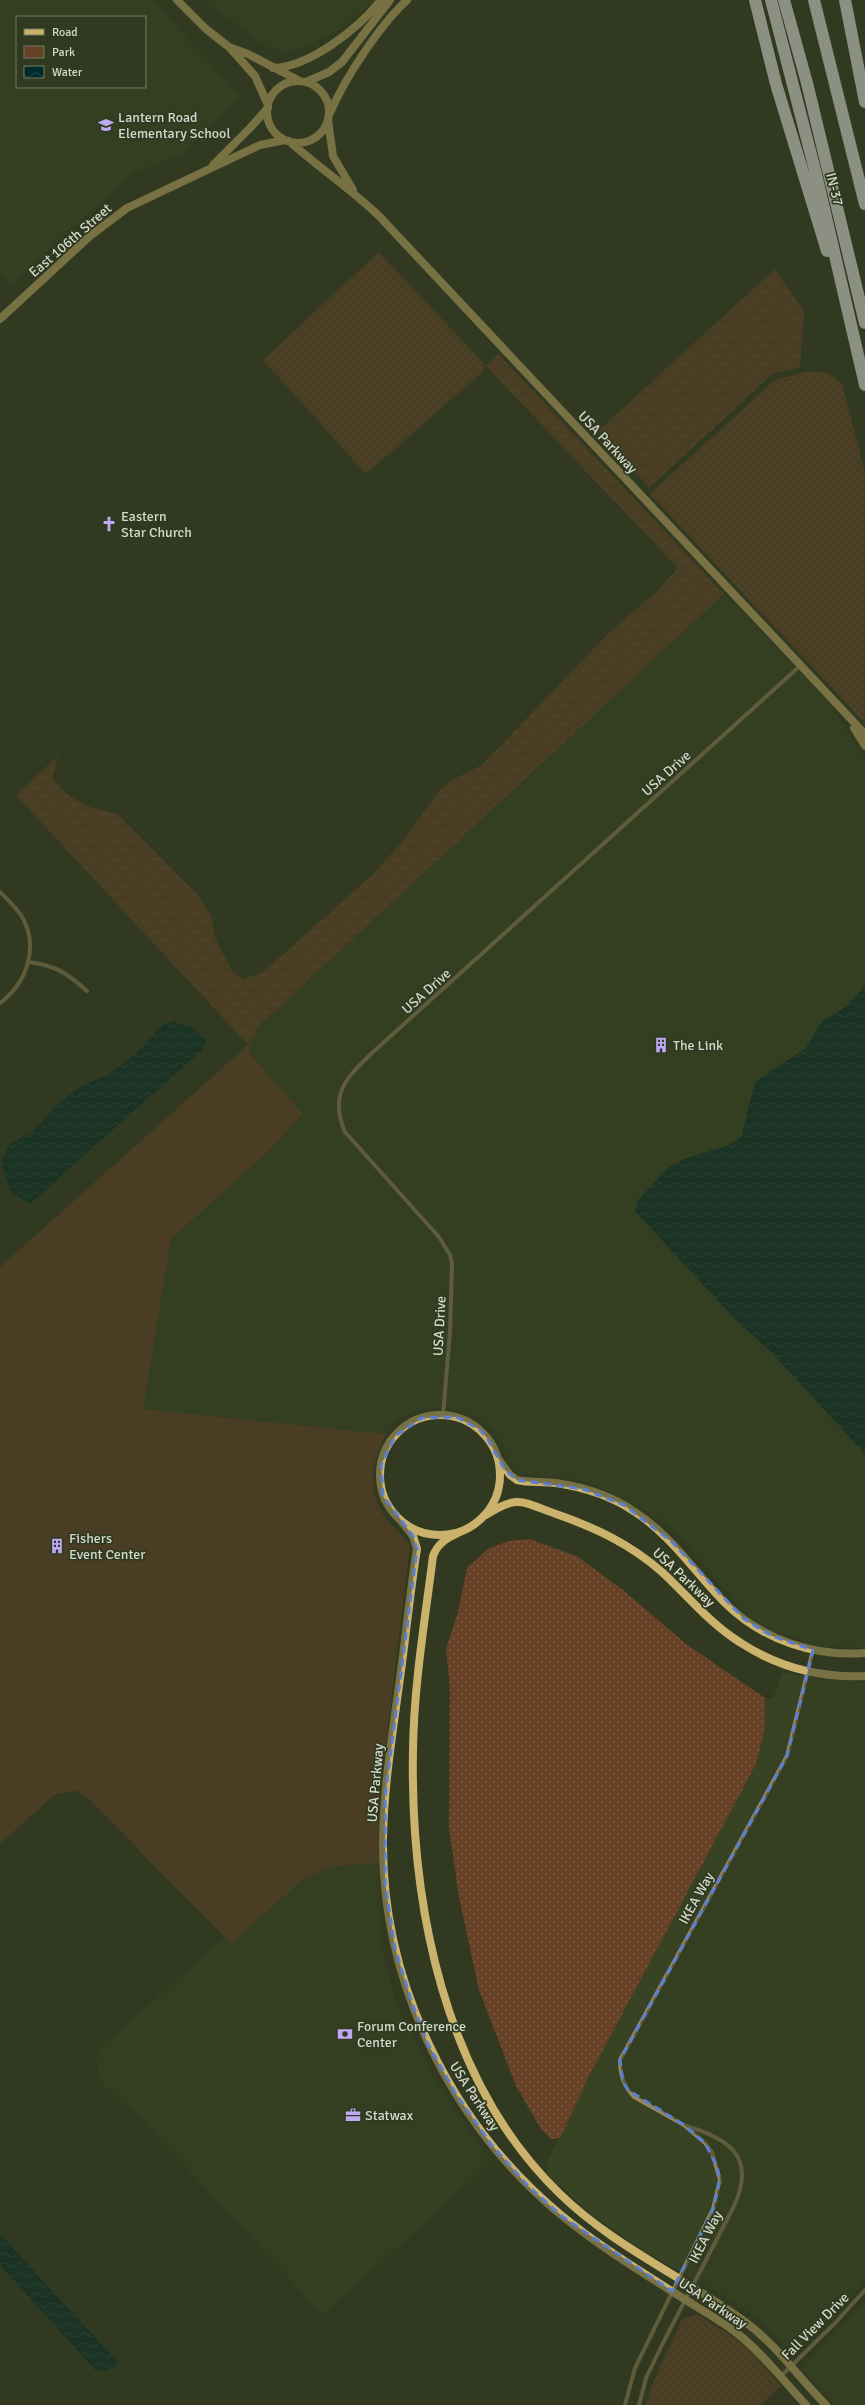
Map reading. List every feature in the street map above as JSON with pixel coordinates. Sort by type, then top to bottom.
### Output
[{"type":"highway","points":[[755,0],[776,84],[842,292]]},
{"type":"highway","name":"IN-37","points":[[771,0],[827,219],[842,292],[865,385]]},
{"type":"highway","points":[[784,0],[807,83],[865,323]]},
{"type":"highway","points":[[814,0],[865,204]]},
{"type":"highway","points":[[845,0],[865,102]]},
{"type":"street","points":[[178,0],[206,29],[229,47],[255,76],[268,106],[270,124],[276,133],[287,140],[304,142],[314,138],[322,131],[341,86],[394,13],[407,0]]},
{"type":"street","points":[[272,68],[289,66],[344,37],[365,20],[382,0]]},
{"type":"street","points":[[268,106],[272,95],[279,87],[289,82],[302,81],[329,72],[345,59],[390,0]]},
{"type":"street","points":[[229,47],[248,54],[272,68],[316,86],[323,94],[328,104],[329,116]]},
{"type":"street","name":"East 106th Street","points":[[207,171],[250,128],[268,106]]},
{"type":"street","name":"USA Parkway","points":[[329,116],[333,156],[354,193]]},
{"type":"street","name":"USA Parkway","points":[[287,140],[336,181],[354,193],[379,216],[865,734]]},
{"type":"street","name":"East 106th Street","points":[[0,319],[114,216],[138,202],[260,145],[287,140]]},
{"type":"street","name":"USA Drive","points":[[443,1415],[452,1284],[450,1255],[439,1237],[345,1132],[340,1120],[338,1107],[345,1081],[372,1053],[801,666]]},
{"type":"street","name":"USA Parkway","points":[[842,710],[865,746]]},
{"type":"street","points":[[0,892],[21,915],[26,926],[29,941],[29,962],[22,981],[0,1003]]},
{"type":"street","points":[[29,962],[57,968],[69,974],[87,991]]},
{"type":"street","name":"USA Parkway","points":[[806,2405],[736,2333],[598,2243],[547,2203],[508,2165],[484,2135],[456,2094],[428,2044],[400,1969],[391,1925],[383,1839],[388,1771],[417,1549],[413,1536],[394,1514],[383,1496],[380,1475],[384,1454],[388,1444],[403,1428],[422,1418],[443,1415],[462,1419],[478,1429],[494,1448],[505,1470],[517,1480],[583,1488],[630,1508],[672,1542],[727,1604],[744,1619],[772,1636],[814,1650],[865,1653]]},
{"type":"street","name":"USA Parkway","points":[[486,1515],[499,1489],[499,1460]]},
{"type":"street","name":"USA Parkway","points":[[826,2405],[753,2327],[595,2224],[559,2193],[532,2164],[497,2117],[468,2062],[445,1995],[434,1953],[421,1880],[413,1802],[412,1746],[416,1686],[433,1556],[438,1546],[445,1540],[475,1524],[507,1502],[525,1503],[606,1533],[628,1546],[653,1565],[717,1626],[732,1638],[767,1658],[808,1671],[851,1676],[865,1676]]},
{"type":"street","name":"USA Parkway","points":[[402,1522],[426,1534],[444,1536],[462,1531]]},
{"type":"street","name":"IKEA Way","points":[[639,2405],[646,2378],[740,2192],[743,2171],[739,2160],[723,2142],[701,2131],[684,2125],[634,2097],[623,2082],[620,2060],[787,1756],[791,1747],[814,1650]]},
{"type":"street","name":"IKEA Way","points":[[625,2405],[635,2368],[713,2209],[720,2180],[712,2152],[684,2125]]},
{"type":"street","name":"Fall View Drive","points":[[780,2377],[865,2290]]},
{"type":"highlighted area","points":[[456,1417],[479,1429],[487,1438],[505,1470],[517,1480],[583,1489],[624,1505],[672,1542],[744,1619],[772,1636],[813,1650],[787,1756],[620,2060],[623,2082],[628,2090],[684,2125],[705,2143],[717,2166],[720,2180],[713,2209],[672,2291],[563,2217],[528,2186],[491,2144],[456,2094],[428,2044],[412,2003],[395,1948],[385,1883],[385,1797],[417,1549],[413,1536],[383,1496],[381,1465],[395,1436],[422,1418]]},
{"type":"shaded area","name":"Lantern Road Elementary School","points":[[0,0],[152,0],[240,95],[183,154],[134,172],[11,285],[0,274]]},
{"type":"shaded area","points":[[203,0],[376,0],[344,26],[312,45],[287,52],[265,46]]},
{"type":"shaded area","points":[[724,594],[736,604],[828,702],[865,758],[865,1648],[822,1646],[779,1633],[760,1623],[739,1607],[677,1533],[658,1518],[595,1485],[578,1480],[519,1474],[509,1464],[502,1444],[492,1430],[477,1417],[466,1413],[442,1407],[413,1411],[397,1421],[386,1434],[143,1409],[171,1239],[269,1151],[303,1115],[253,1057],[248,1045],[256,1034],[254,1030]]},
{"type":"shaded area","points":[[782,1673],[865,1683],[865,2282],[809,2340],[788,2350],[764,2323],[724,2296],[647,2253],[593,2216],[546,2173],[549,2158],[589,2076],[756,1764],[765,1728],[765,1698],[773,1699]]},
{"type":"shaded area","points":[[379,1863],[379,1932],[396,2003],[436,2080],[491,2162],[401,2245],[325,2312],[321,2313],[135,2112],[102,2084],[96,2061],[100,2048],[224,1938],[231,1943],[302,1880],[326,1869],[348,1865]]},
{"type":"shaded area","points":[[865,2301],[865,2405],[835,2405],[801,2369]]},
{"type":"green space","points":[[379,252],[486,366],[479,375],[366,474],[263,360]]},
{"type":"green space","points":[[775,269],[804,311],[800,368],[773,373],[649,488],[598,431]]},
{"type":"green space","points":[[498,354],[724,594],[255,1030],[256,1034],[248,1045],[16,795],[58,756],[52,778],[68,795],[90,807],[117,814],[196,893],[212,917],[214,936],[233,972],[244,979],[263,972],[374,873],[402,842],[438,792],[452,780],[482,765],[607,635],[657,591],[678,568],[486,366]]},
{"type":"green space","points":[[806,371],[832,376],[836,378],[843,387],[865,473],[865,723],[650,494],[774,381]]},
{"type":"green space","points":[[248,1045],[253,1057],[303,1114],[269,1151],[171,1239],[143,1409],[386,1434],[377,1455],[373,1476],[375,1496],[385,1517],[410,1545],[378,1809],[379,1863],[348,1865],[326,1869],[302,1880],[231,1944],[89,1799],[76,1790],[54,1795],[0,1844],[0,1267]]},
{"type":"green space","points":[[530,1539],[578,1557],[623,1590],[686,1644],[765,1698],[765,1728],[756,1764],[589,2076],[560,2138],[551,2139],[541,2129],[516,2086],[479,1990],[459,1897],[449,1828],[450,1689],[446,1649],[458,1612],[467,1568],[489,1548],[509,1541]]},
{"type":"green space","points":[[697,2314],[738,2340],[753,2354],[781,2386],[760,2405],[646,2405],[652,2385],[682,2319]]},
{"type":"water","points":[[865,986],[865,1454],[773,1354],[733,1317],[635,1211],[639,1199],[669,1167],[684,1159],[727,1146],[741,1137],[755,1082],[806,1048],[822,1021],[847,1006]]},
{"type":"water","points":[[175,1021],[195,1029],[207,1040],[202,1050],[30,1204],[11,1192],[1,1162],[10,1143],[32,1133],[57,1104],[78,1088],[111,1073],[133,1056],[163,1025]]},
{"type":"water","points":[[0,2234],[119,2363],[108,2370],[95,2370],[0,2265]]},
{"type":"place","name":"Lantern Road Elementary School","points":[[106,125]]},
{"type":"place","name":"Eastern Star Church","points":[[109,524]]},
{"type":"place","name":"The Link","points":[[661,1045]]},
{"type":"place","name":"Fishers Event Center","points":[[57,1546]]},
{"type":"place","name":"Forum Conference Center","points":[[345,2034]]},
{"type":"place","name":"Statwax","points":[[353,2115]]}]
